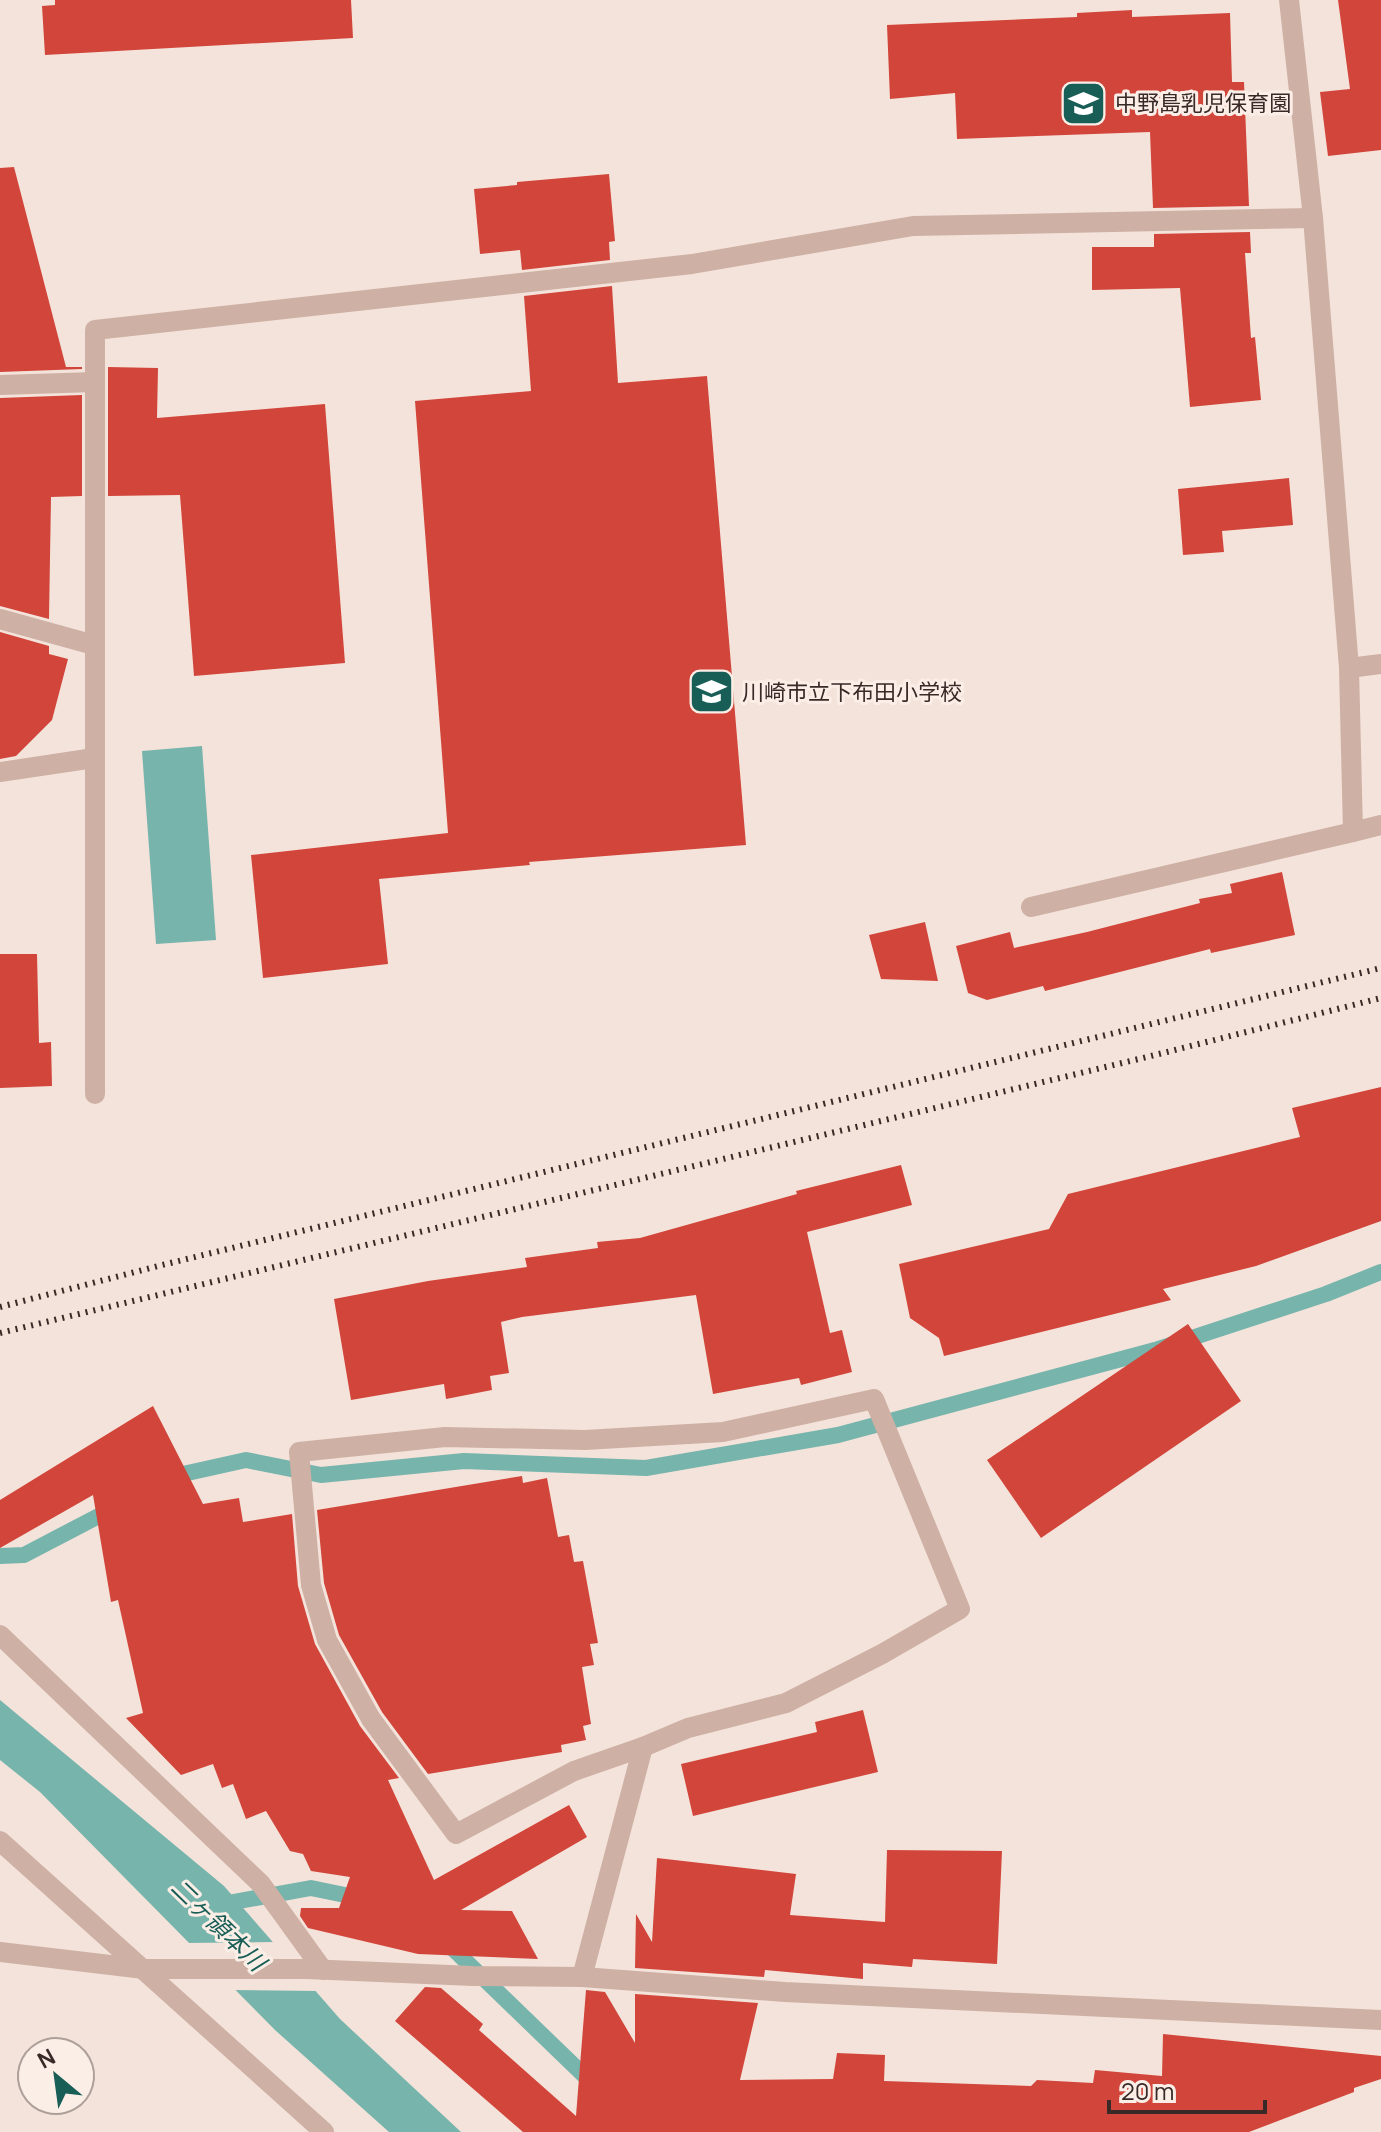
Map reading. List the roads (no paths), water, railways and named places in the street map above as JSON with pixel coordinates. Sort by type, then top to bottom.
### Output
[{"type":"street","points":[[1289,0],[1313,218],[1349,668],[1353,832]]},
{"type":"street","points":[[95,1094],[95,330],[692,264],[913,226],[1313,218]]},
{"type":"street","points":[[0,385],[95,382]]},
{"type":"street","points":[[0,619],[94,645]]},
{"type":"street","points":[[1349,668],[1381,664]]},
{"type":"street","points":[[0,772],[94,758]]},
{"type":"street","points":[[1031,907],[1381,825]]},
{"type":"street","points":[[874,1399],[960,1609],[882,1654],[786,1703],[688,1728],[643,1747],[574,1771],[456,1834],[371,1719],[327,1640],[311,1585],[299,1452],[445,1437],[585,1440],[723,1432],[874,1399]]},
{"type":"street","points":[[0,1635],[261,1884],[315,1969]]},
{"type":"street","points":[[582,1977],[643,1747]]},
{"type":"street","points":[[0,1841],[324,2132]]},
{"type":"street","points":[[0,1952],[144,1969],[315,1969],[582,1977],[785,1992],[1381,2020]]},
{"type":"water","points":[[202,746],[216,940],[156,944],[142,751]]},
{"type":"water","name":"二ヶ領本川","points":[[0,1700],[224,1886],[340,2019],[461,2132],[389,2132],[275,2030],[40,1792],[0,1760]]},
{"type":"waterway","points":[[167,1480],[246,1460],[321,1475],[464,1461],[646,1468],[838,1435],[1155,1350],[1326,1294],[1381,1272]]},
{"type":"waterway","points":[[0,1556],[24,1555],[114,1508]]},
{"type":"waterway","name":"二ヶ領本川","points":[[217,1905],[311,1888],[364,1899]]},
{"type":"waterway","points":[[445,1941],[595,2086]]},
{"type":"railway","points":[[0,1307],[1381,968]]},
{"type":"railway","points":[[0,1333],[1381,998]]},
{"type":"place","name":"中野島乳児保育園","points":[[1084,103]]},
{"type":"place","name":"川崎市立下布田小学校","points":[[711,692]]}]
